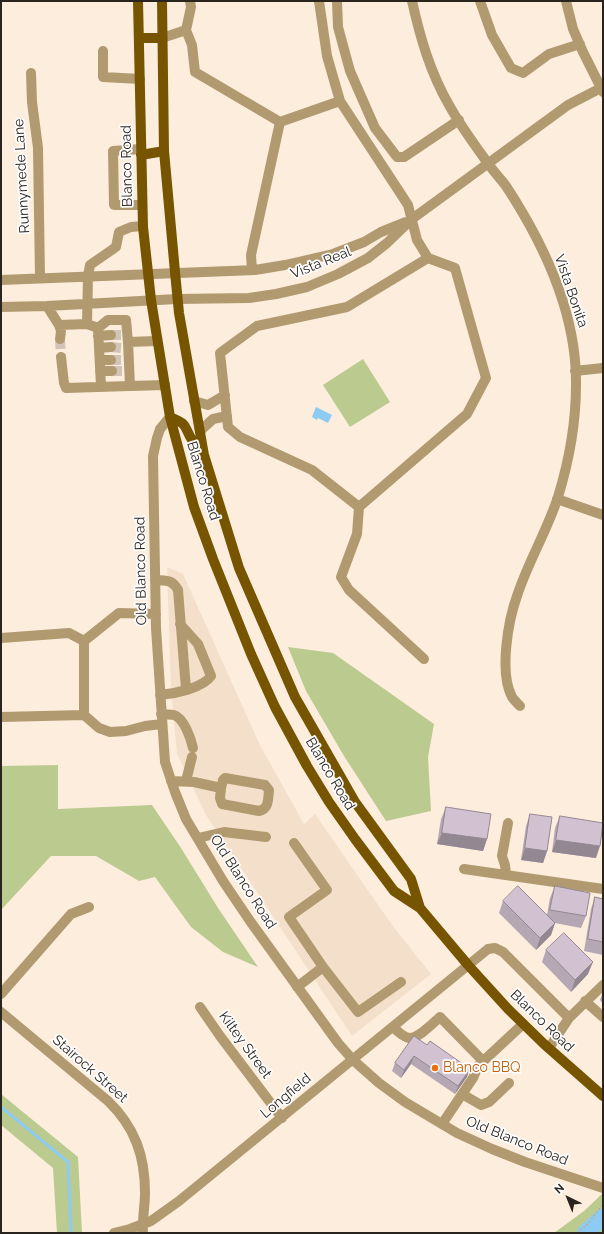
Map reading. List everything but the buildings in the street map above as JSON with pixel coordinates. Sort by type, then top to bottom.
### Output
[{"type":"main road","name":"Blanco Road","points":[[138,1],[143,226],[151,300],[170,417],[194,507],[251,654],[275,707],[329,802],[394,891],[420,908],[468,965],[523,1024],[603,1096]]},
{"type":"main road","name":"Blanco Road","points":[[162,1],[164,151],[177,299],[204,455],[239,568],[295,697],[355,802],[411,879],[420,908]]},
{"type":"main road","points":[[139,38],[162,38]]},
{"type":"main road","points":[[141,152],[164,151]]},
{"type":"main road","points":[[170,417],[182,422],[187,428],[192,440],[204,455]]},
{"type":"street","points":[[190,1],[191,7],[186,30],[192,45],[195,72],[280,122],[340,101]]},
{"type":"street","points":[[319,1],[327,56],[340,101],[408,205],[417,240],[428,258],[455,268],[486,378],[467,414],[359,507],[357,534],[341,577],[349,590],[424,659]]},
{"type":"street","points":[[337,1],[338,27],[350,70],[375,128],[398,157],[404,157],[459,120]]},
{"type":"street","name":"Vista Bonita","points":[[412,1],[419,33],[426,55],[449,105],[488,164],[504,184],[539,242],[565,308],[574,348],[576,384],[572,441],[557,499],[517,596],[511,617],[506,659],[507,683],[513,698],[520,706]]},
{"type":"street","points":[[480,1],[492,35],[511,68],[523,73],[549,54],[580,44]]},
{"type":"street","points":[[566,1],[573,29],[602,89]]},
{"type":"street","points":[[162,38],[186,30]]},
{"type":"street","points":[[103,51],[103,78],[140,79]]},
{"type":"street","name":"Runnymede Lane","points":[[31,73],[32,102],[38,148],[40,278]]},
{"type":"street","name":"Vista Real","points":[[1,307],[177,299],[249,298],[307,287],[338,274],[368,258],[387,243],[412,219],[568,105],[602,89]]},
{"type":"street","points":[[252,270],[251,255],[280,122]]},
{"type":"street","points":[[141,152],[113,151],[114,205],[142,204]]},
{"type":"street","name":"Vista Real","points":[[1,280],[252,270],[285,265],[333,254],[364,242],[381,232],[412,219]]},
{"type":"street","points":[[87,324],[88,276],[90,265],[116,247],[119,232],[131,227],[143,226]]},
{"type":"street","points":[[359,507],[312,470],[240,437],[228,427],[220,353],[257,326],[347,307],[428,258]]},
{"type":"street","points":[[47,306],[61,331],[60,339]]},
{"type":"street","points":[[101,386],[98,332],[108,320],[126,320],[121,366],[130,386]]},
{"type":"street","points":[[59,326],[87,324],[98,332],[123,340],[157,341]]},
{"type":"street","points":[[99,348],[111,347]]},
{"type":"street","points":[[61,357],[66,388],[165,385]]},
{"type":"street","points":[[100,360],[121,366]]},
{"type":"street","points":[[100,371],[121,366]]},
{"type":"street","points":[[575,371],[587,368],[603,368]]},
{"type":"street","points":[[194,401],[208,405],[225,395]]},
{"type":"street","points":[[200,430],[213,419],[227,416]]},
{"type":"street","name":"Old Blanco Road","points":[[170,417],[160,430],[153,456],[156,614],[161,719],[165,762],[174,792],[186,819],[223,881],[297,987],[338,1043],[353,1060],[379,1083],[405,1102],[457,1133],[532,1165],[603,1188]]},
{"type":"street","points":[[557,499],[603,515]]},
{"type":"street","points":[[155,580],[170,581],[178,590],[186,689]]},
{"type":"street","points":[[84,641],[119,613],[156,614]]},
{"type":"street","points":[[160,695],[174,694],[206,682],[211,676],[198,644],[180,624]]},
{"type":"street","points":[[1,638],[69,633],[84,641]]},
{"type":"street","points":[[84,641],[84,715]]},
{"type":"street","points":[[1,717],[84,715],[99,728],[110,732],[126,731],[145,726],[174,715],[183,724],[190,736],[192,753],[186,781]]},
{"type":"street","points":[[226,778],[265,785],[269,790],[266,808],[259,811],[222,804],[220,798],[221,788],[223,780],[226,778]]},
{"type":"street","points":[[171,781],[194,782],[221,788]]},
{"type":"street","points":[[506,875],[502,856],[508,823]]},
{"type":"street","points":[[198,838],[224,832],[266,837]]},
{"type":"street","points":[[294,843],[327,890],[289,917],[323,966],[358,1012],[401,982]]},
{"type":"street","points":[[464,869],[603,889]]},
{"type":"street","points":[[1,994],[71,914],[89,907]]},
{"type":"street","name":"Longfield","points":[[114,1233],[130,1229],[142,1229],[179,1201],[488,949],[495,948],[503,952],[569,1018]]},
{"type":"street","points":[[297,987],[323,966]]},
{"type":"street","points":[[549,1048],[569,1018],[603,984]]},
{"type":"street","points":[[585,1001],[603,1017]]},
{"type":"street","name":"Kiltey Street","points":[[200,1007],[282,1118]]},
{"type":"street","name":"Stairock Street","points":[[1,1012],[108,1101],[128,1124],[137,1143],[142,1163],[145,1192],[142,1229]]},
{"type":"street","points":[[393,1027],[408,1038],[417,1036],[440,1017],[483,1061]]},
{"type":"street","points":[[442,1124],[473,1078],[478,1066],[523,1024]]},
{"type":"street","points":[[462,1094],[481,1105],[489,1102],[509,1083]]},
{"type":"path","points":[[576,1233],[588,1224],[603,1204]]},
{"type":"shaded area","points":[[167,567],[183,574],[260,745],[304,824],[315,814],[392,925],[431,974],[352,1036],[206,815],[177,754],[171,691]]},
{"type":"green space","points":[[363,359],[390,402],[350,427],[323,385]]},
{"type":"green space","points":[[288,647],[333,653],[434,724],[428,757],[431,811],[386,821],[344,756],[306,691]]},
{"type":"green space","points":[[58,765],[58,809],[152,805],[258,967],[223,952],[191,927],[155,877],[139,881],[96,856],[51,856],[1,910],[1,766]]},
{"type":"green space","points":[[1,1094],[78,1157],[82,1233],[57,1233],[53,1168],[1,1125]]},
{"type":"green space","points":[[603,1193],[603,1233],[554,1233],[584,1211]]},
{"type":"water","points":[[316,407],[332,415],[328,423],[312,417]]},
{"type":"waterway","points":[[1,1107],[68,1162],[71,1231]]},
{"type":"waterway","points":[[585,1233],[603,1217]]},
{"type":"tunnel","points":[[111,335],[121,335]]},
{"type":"tunnel","points":[[60,339],[61,357]]},
{"type":"tunnel","points":[[111,347],[122,348]]},
{"type":"tunnel","points":[[111,360],[122,360]]},
{"type":"tunnel","points":[[112,371],[122,371]]},
{"type":"place","name":"Blanco BBQ","points":[[435,1068]]}]
